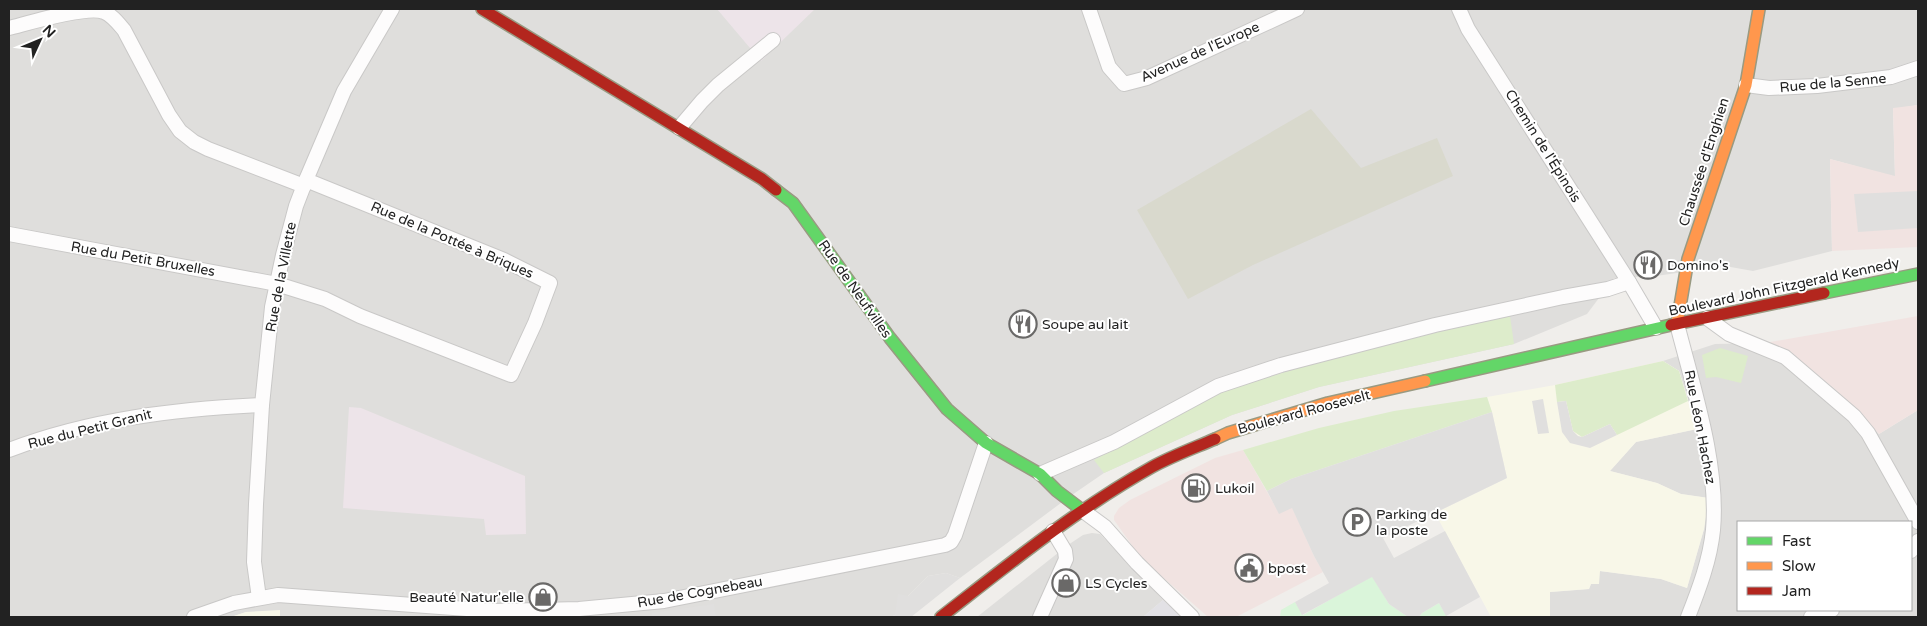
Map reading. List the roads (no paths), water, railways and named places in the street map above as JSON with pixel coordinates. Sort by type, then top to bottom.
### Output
[{"type":"main road","name":"Rue de Neufvilles","points":[[482,9],[762,179],[793,202],[895,345],[947,409],[986,443],[1040,474],[1057,492],[1082,510]]},
{"type":"main road","name":"Chaussée d'Enghien","points":[[1677,324],[1688,259],[1746,85],[1759,9]]},
{"type":"main road","name":"Boulevard John Fitzgerald Kennedy","points":[[1656,328],[1918,274]]},
{"type":"main road","name":"Boulevard Roosevelt","points":[[941,617],[1082,510],[1154,466],[1228,433],[1328,403],[1656,328]]},
{"type":"street","name":"Rue de la Villette","points":[[259,598],[254,562],[256,504],[262,405],[272,307],[277,284],[294,214],[305,183],[344,91],[392,9]]},
{"type":"street","name":"Avenue de l'Europe","points":[[1088,9],[1109,67],[1124,84],[1147,78],[1297,9]]},
{"type":"street","name":"Chemin de l'Épinois","points":[[1459,9],[1468,28],[1629,282],[1656,328]]},
{"type":"street","points":[[9,28],[80,12],[94,10],[104,12],[116,20],[124,30],[169,115],[180,131],[208,149],[305,183]]},
{"type":"street","points":[[679,128],[702,101],[774,40]]},
{"type":"street","name":"Rue de la Senne","points":[[1746,85],[1769,88],[1817,86],[1891,78],[1918,68]]},
{"type":"street","name":"Rue de la Pottée à Briques","points":[[277,284],[325,299],[360,316],[511,374],[535,324],[550,282],[504,260],[305,183]]},
{"type":"street","name":"Rue du Petit Bruxelles","points":[[9,234],[277,284]]},
{"type":"street","points":[[1040,474],[1114,442],[1218,386],[1281,365],[1435,325],[1608,289],[1629,282]]},
{"type":"street","points":[[1707,318],[1729,334],[1785,358],[1854,416],[1868,433],[1918,522]]},
{"type":"street","name":"Rue Léon Hachez","points":[[1677,324],[1703,428],[1712,476],[1713,529],[1708,559],[1700,587],[1688,617]]},
{"type":"street","name":"Rue du Petit Granit","points":[[9,450],[68,432],[154,413],[208,407],[262,405]]},
{"type":"street","name":"Rue de Cognebeau","points":[[194,617],[234,603],[278,595],[494,611],[540,611],[664,601],[944,545],[951,542],[955,535],[986,443]]},
{"type":"street","name":"Rue de Neufvilles","points":[[1082,510],[1105,527],[1137,563],[1191,617]]},
{"type":"street","points":[[1040,617],[1066,558],[1066,551],[1053,531]]},
{"type":"street","points":[[1811,617],[1829,611]]},
{"type":"place","name":"Domino's","points":[[1648,265]]},
{"type":"place","name":"Soupe au lait","points":[[1023,324]]},
{"type":"place","name":"Lukoil","points":[[1196,488]]},
{"type":"place","name":"Parking de la poste","points":[[1357,522]]},
{"type":"place","name":"bpost","points":[[1249,568]]},
{"type":"place","name":"LS Cycles","points":[[1066,583]]},
{"type":"place","name":"Beauté Natur'elle","points":[[543,597]]}]
